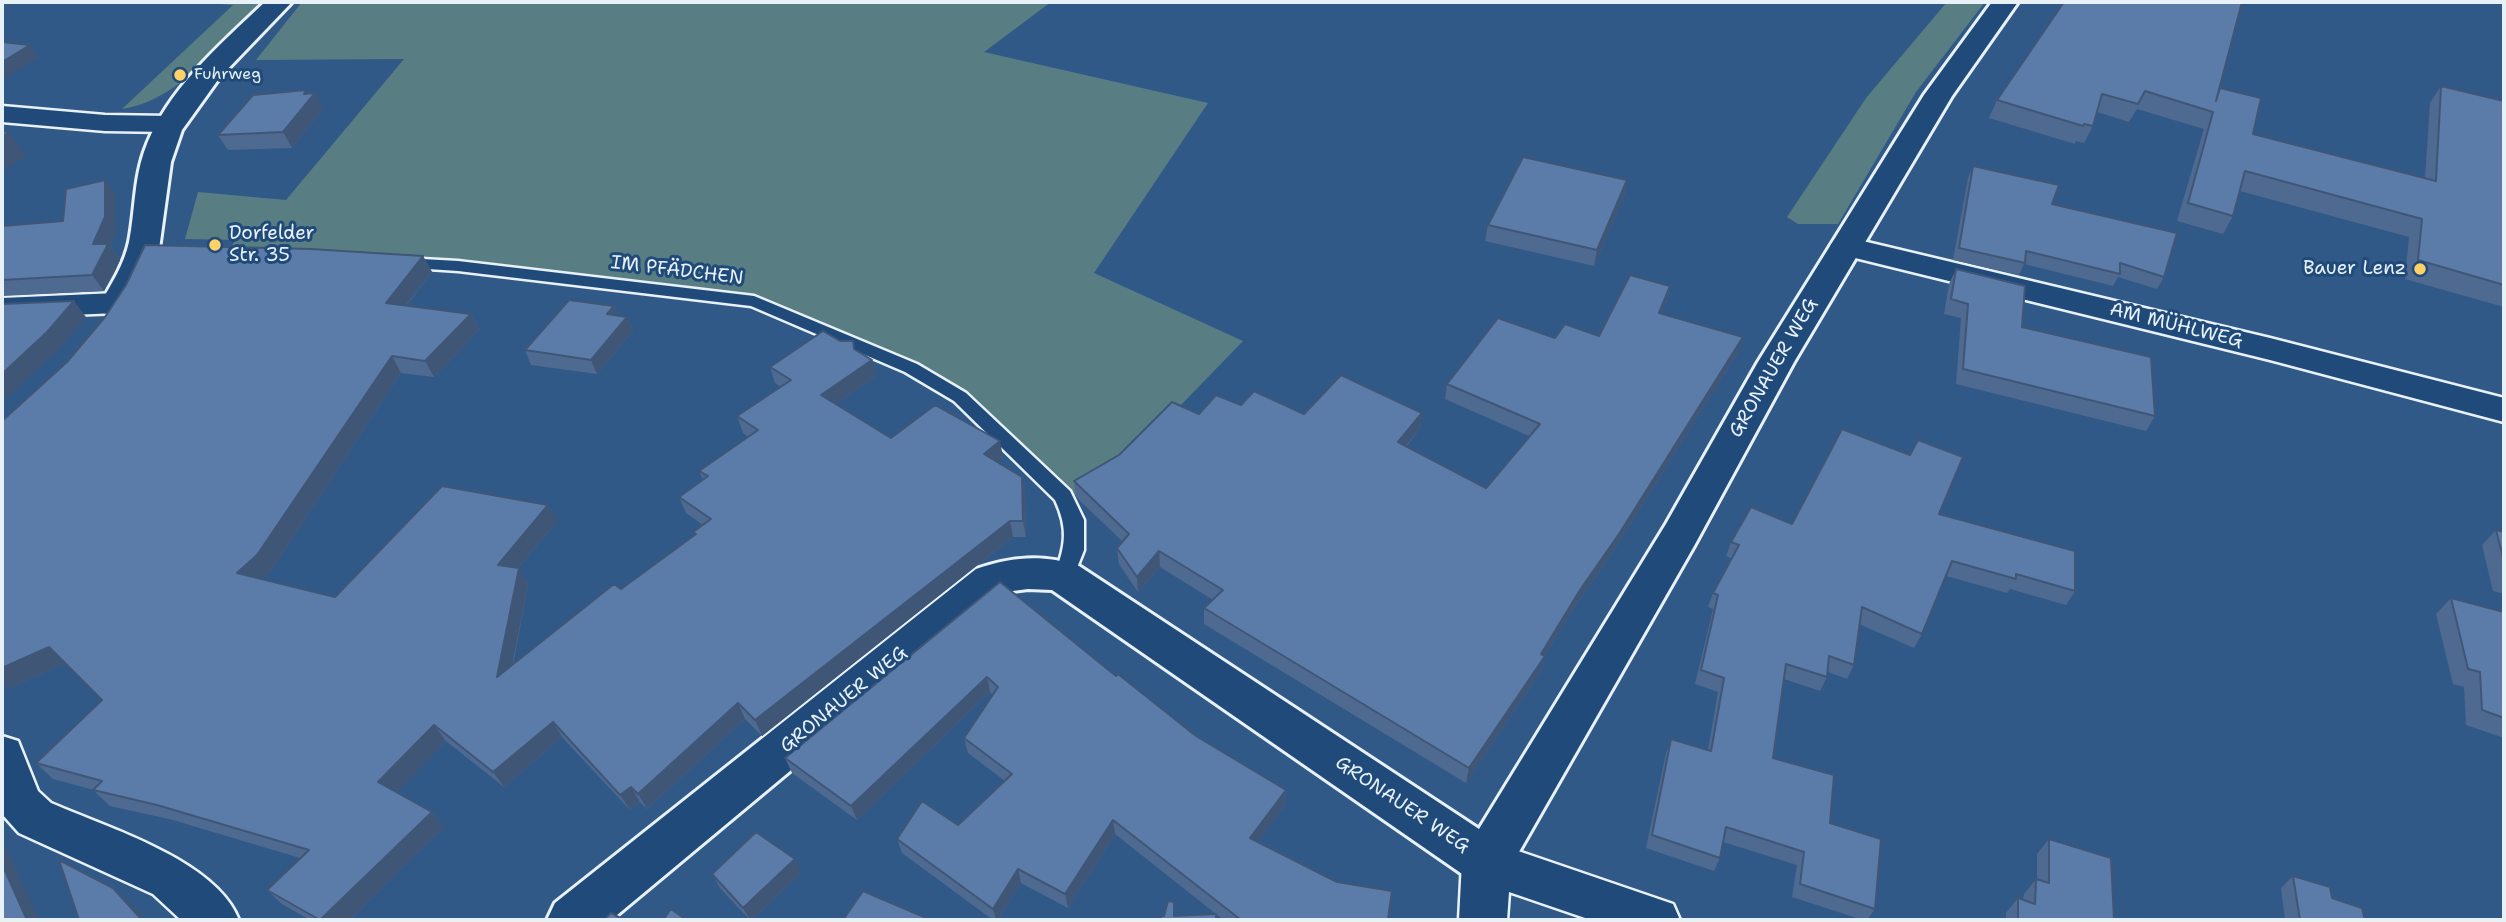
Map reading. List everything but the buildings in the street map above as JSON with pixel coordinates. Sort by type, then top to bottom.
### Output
[{"type":"street","points":[[87,341],[117,303],[147,254],[158,155],[170,124],[222,61],[279,2]]},
{"type":"street","name":"GRONAUER WEG","points":[[573,920],[992,580],[1009,575],[1044,572],[1064,577],[1486,862],[1680,535],[1776,362],[1846,246],[1938,95],[2005,2]]},
{"type":"street","points":[[2,114],[105,123],[170,124]]},
{"type":"street","name":"AM MÜHLWEG","points":[[1846,246],[2284,353],[2504,410]]},
{"type":"street","points":[[2,308],[117,303]]},
{"type":"street","points":[[2,755],[19,804],[35,818],[170,878],[215,920]]},
{"type":"street","points":[[1483,920],[1486,862],[1656,920]]},
{"type":"lane","name":"IM PFÄDCHEN","points":[[381,261],[458,266],[754,301],[911,368],[960,397],[1063,496],[1074,520],[1074,550],[1064,577]]},
{"type":"green space","points":[[195,2],[262,2],[216,51],[182,82],[143,103],[122,109],[233,5]]},
{"type":"green space","points":[[302,2],[1051,2],[984,52],[1208,103],[1094,273],[1243,341],[1118,470],[1074,496],[976,399],[931,369],[768,300],[463,259],[229,249],[236,240],[185,239],[198,192],[286,200],[404,59],[256,60]]},
{"type":"green space","points":[[1947,2],[1985,2],[1916,92],[1838,224],[1798,224],[1787,217],[1866,98]]},
{"type":"place","name":"Fuhrweg","points":[[180,75]]},
{"type":"place","name":"Dorfelder Str. 35","points":[[215,245]]},
{"type":"place","name":"Bauer Lenz","points":[[2420,269]]}]
